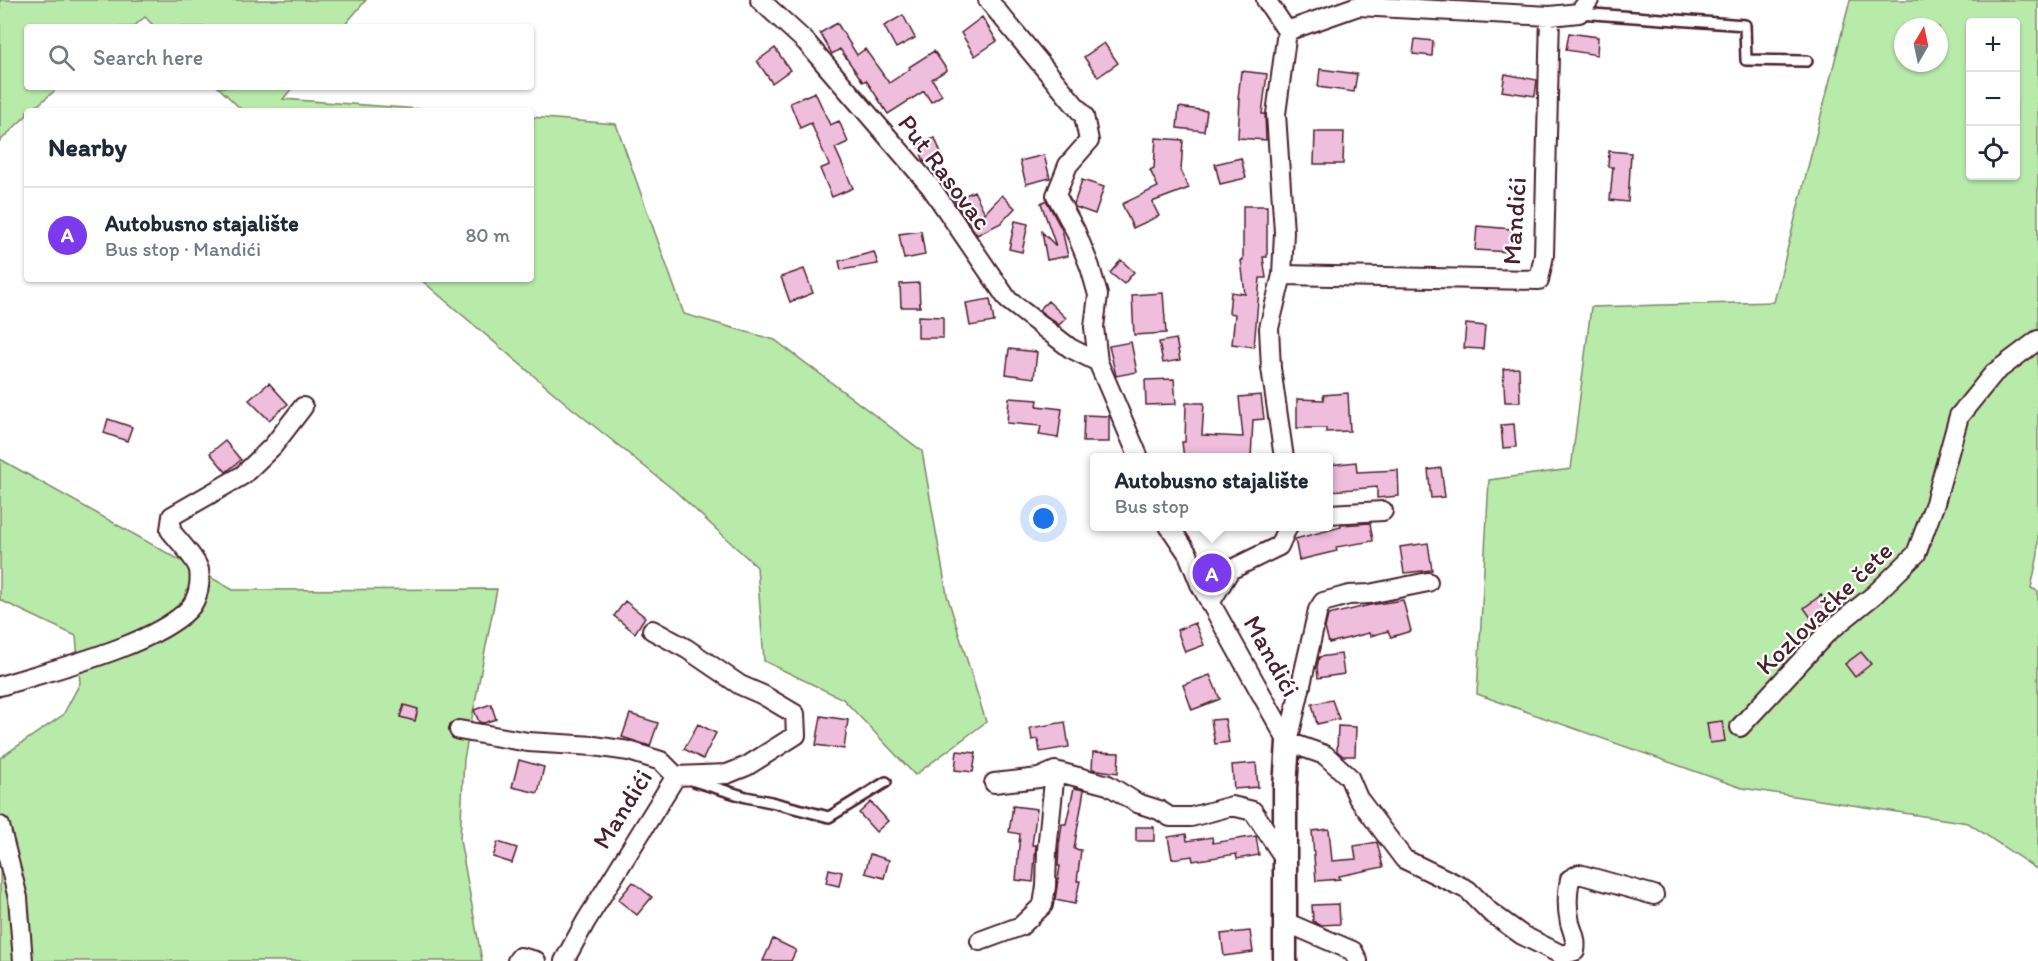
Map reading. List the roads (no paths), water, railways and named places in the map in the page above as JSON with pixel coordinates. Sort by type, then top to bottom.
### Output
[{"type":"street","name":"Put Rasovac","points":[[760,0],[806,42],[930,186],[1008,300],[1070,348],[1098,362]]},
{"type":"street","points":[[988,0],[1084,116],[1089,141],[1068,165],[1056,195],[1075,230],[1090,267],[1098,295],[1094,327],[1098,362],[1137,453]]},
{"type":"street","points":[[1266,0],[1287,31],[1276,114],[1284,232],[1282,275],[1269,328],[1270,368],[1283,453]]},
{"type":"street","points":[[1287,31],[1358,6],[1445,5],[1550,16],[1584,7]]},
{"type":"street","name":"Mandići","points":[[1282,275],[1539,280],[1544,255],[1550,16]]},
{"type":"street","name":"Kozlovačke čete","points":[[1740,727],[1827,633],[1874,595],[1916,554],[1935,503],[1959,416],[1994,373],[2038,340]]},
{"type":"street","points":[[0,686],[109,652],[164,628],[190,608],[199,589],[199,568],[170,530],[172,516],[243,475],[273,446],[303,407]]},
{"type":"street","points":[[1333,514],[1383,511]]},
{"type":"street","points":[[1172,531],[1188,554],[1210,603]]},
{"type":"street","name":"Mandići","points":[[1286,531],[1279,546],[1230,570],[1210,603],[1288,742]]},
{"type":"street","name":"Mandići","points":[[1285,961],[1285,788],[1288,742],[1318,610],[1323,602],[1349,595],[1370,594],[1428,582]]},
{"type":"street","name":"Mandići","points":[[564,961],[675,776],[727,774],[747,766],[796,735],[795,714],[763,695],[740,685],[687,649],[652,630]]},
{"type":"street","points":[[459,730],[528,742],[594,746],[629,751],[661,761],[675,776]]},
{"type":"street","points":[[1288,742],[1325,755],[1349,777],[1358,798],[1404,859],[1468,890],[1490,912],[1522,935],[1562,955],[1575,951],[1577,943],[1570,921],[1569,879],[1580,874],[1654,895]]},
{"type":"street","points":[[980,941],[1021,926],[1042,905],[1046,886],[1047,850],[1055,771]]},
{"type":"street","points":[[994,783],[1040,778],[1055,771],[1108,785],[1137,803],[1159,810],[1170,817],[1191,816],[1232,806],[1253,811],[1285,859]]},
{"type":"street","points":[[0,826],[18,898],[23,961]]},
{"type":"street","points":[[1284,921],[1353,951],[1358,961]]},
{"type":"street","points":[[517,961],[520,957],[536,961]]},
{"type":"lane","points":[[1584,7],[1745,25],[1746,60],[1807,61]]},
{"type":"lane","points":[[675,776],[746,797],[829,817],[886,782]]},
{"type":"place","name":"Autobusno stajalište","points":[[1212,573]]}]
